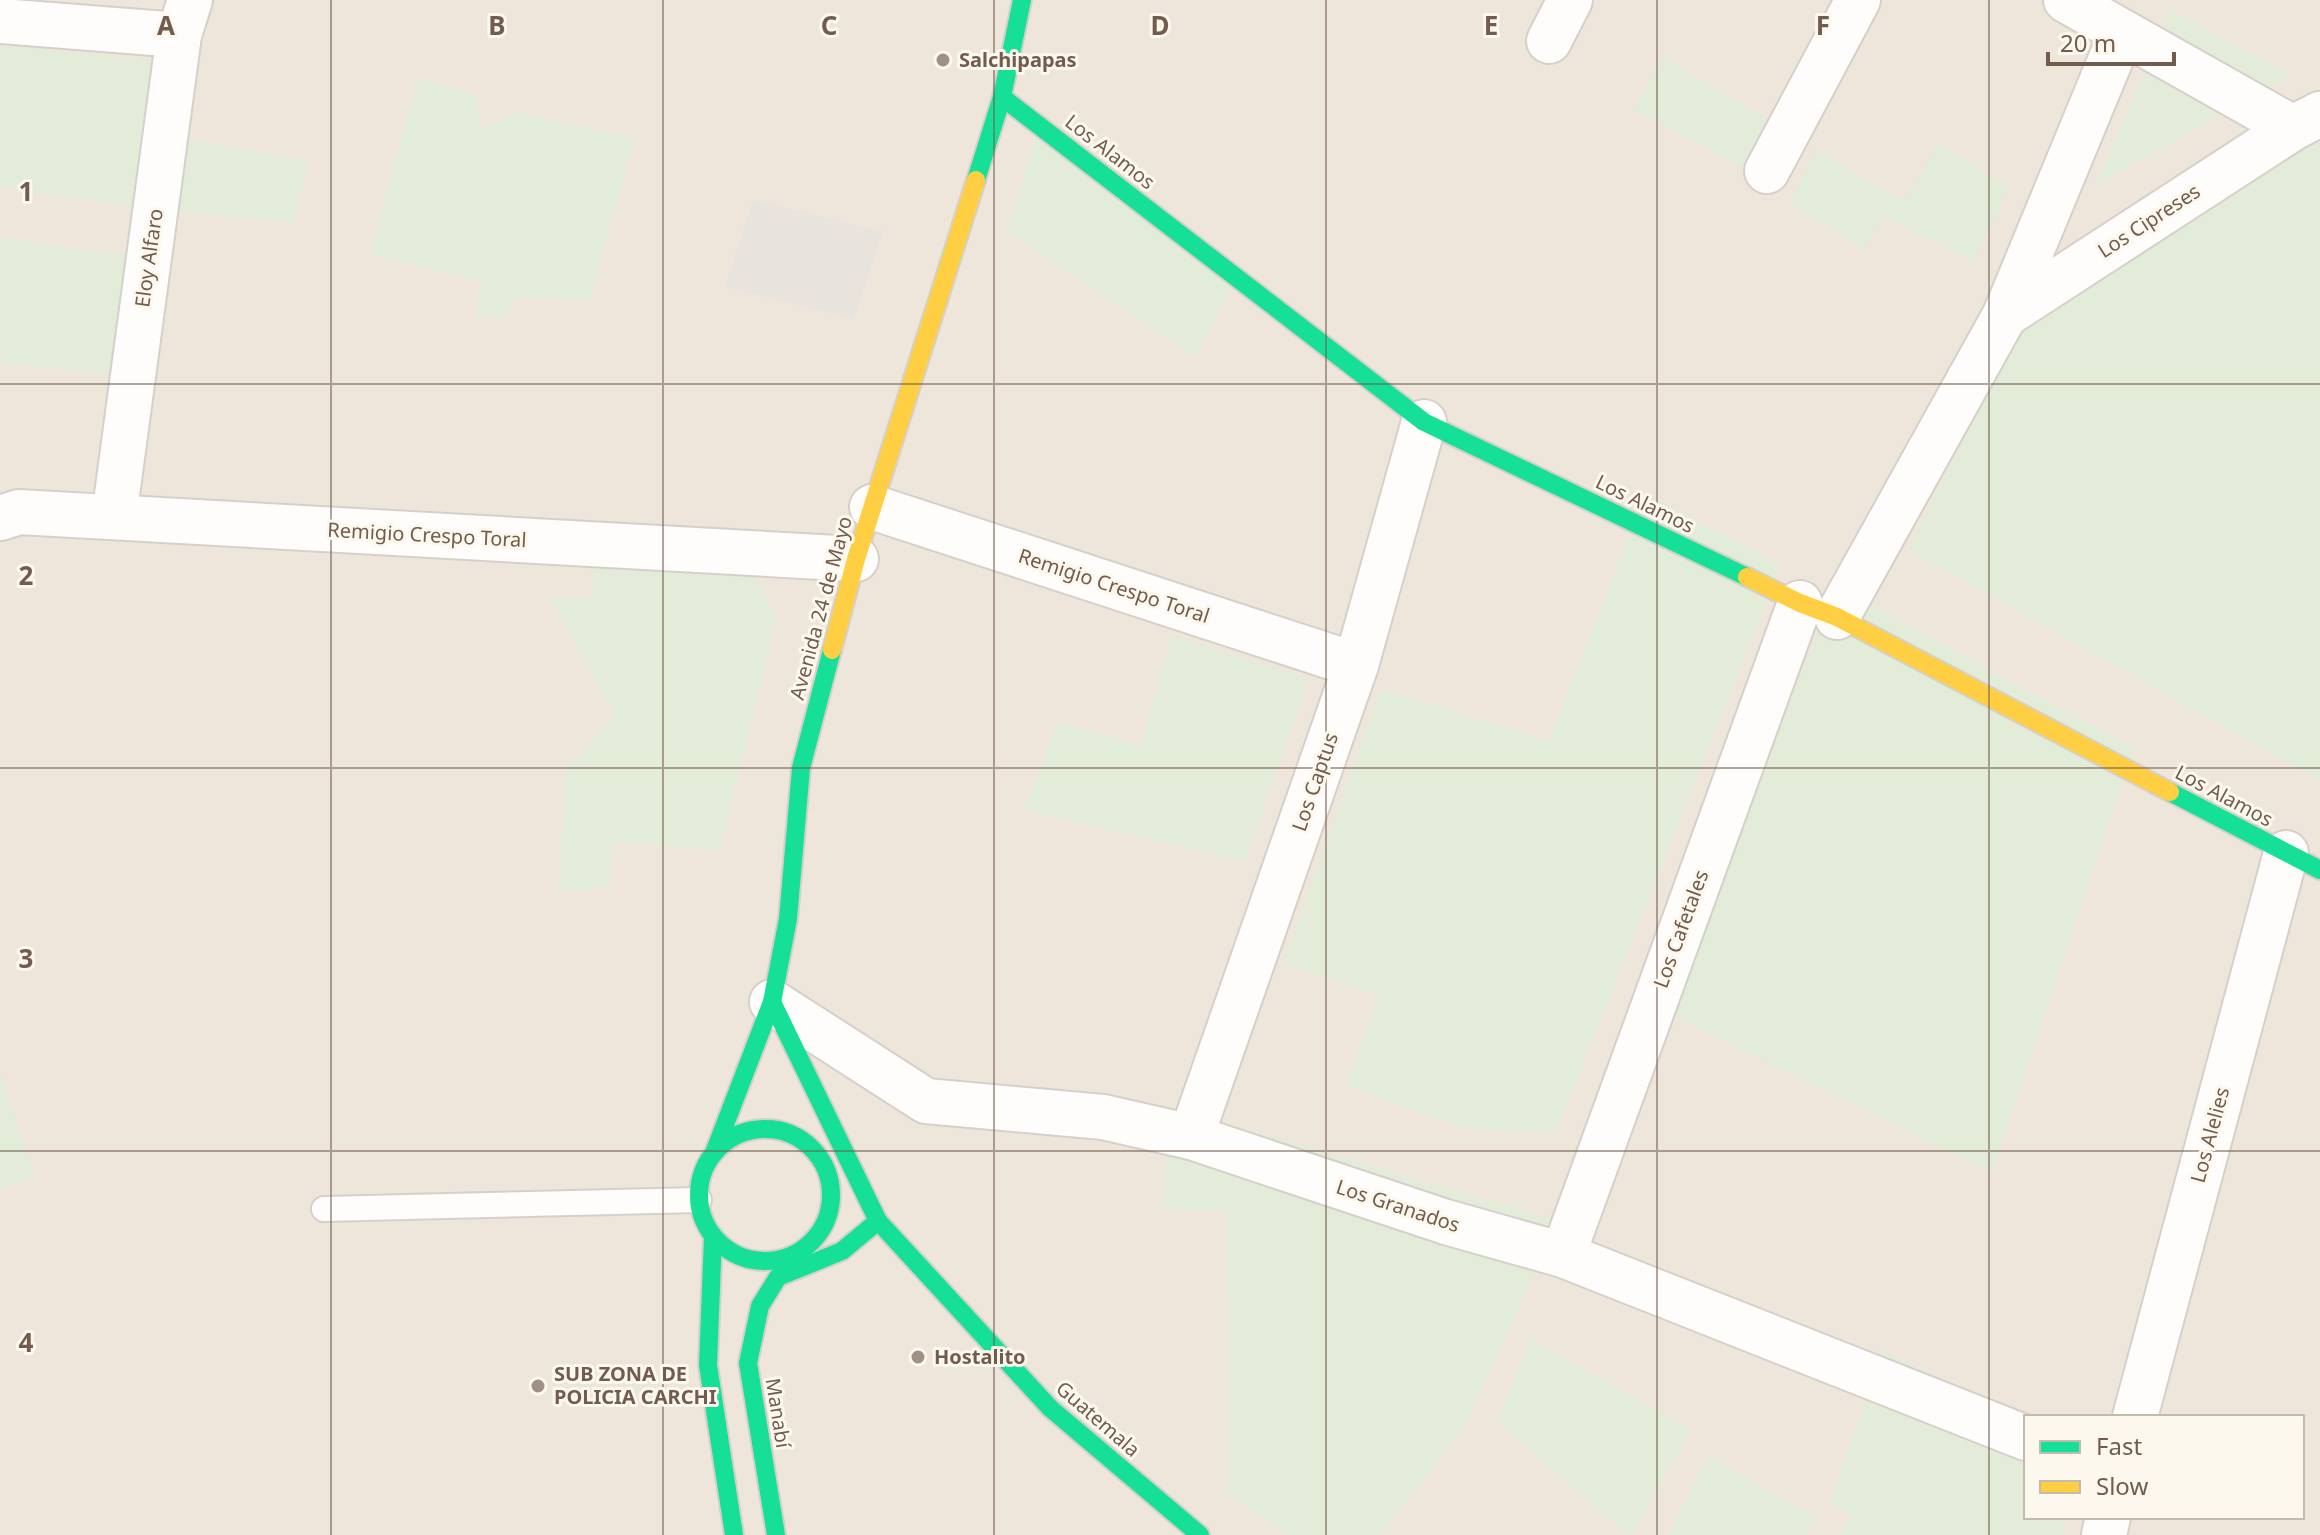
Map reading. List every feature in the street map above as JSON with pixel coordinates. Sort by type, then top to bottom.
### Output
[{"type":"main road","name":"Avenida 24 de Mayo","points":[[714,1153],[772,1002],[788,919],[801,768],[856,559],[1002,97],[1022,0]]},
{"type":"main road","name":"Los Alamos","points":[[1002,97],[1424,422],[1818,610],[2303,862]]},
{"type":"main road","points":[[772,1002],[878,1221]]},
{"type":"main road","points":[[773,1129],[794,1135],[814,1150],[827,1170],[832,1195],[827,1219],[813,1240],[793,1255],[772,1261],[750,1259],[730,1251],[713,1236],[699,1200],[703,1175],[714,1153],[730,1139],[751,1130],[773,1129]]},
{"type":"main road","name":"Manabí","points":[[776,1535],[748,1363],[760,1306],[778,1277],[842,1251],[878,1221]]},
{"type":"main road","name":"Guatemala","points":[[878,1221],[1050,1408],[1200,1535]]},
{"type":"main road","points":[[713,1236],[708,1365],[734,1535]]},
{"type":"street","points":[[1549,41],[1570,0]]},
{"type":"street","points":[[1767,171],[1858,0]]},
{"type":"street","name":"Los Cipreses","points":[[2066,0],[2122,32],[2307,121]]},
{"type":"street","points":[[22,15],[185,17]]},
{"type":"street","name":"Eloy Alfaro","points":[[114,517],[185,17]]},
{"type":"street","name":"Los Cafetales","points":[[1563,1255],[1818,610],[2005,315],[2122,32]]},
{"type":"street","name":"Los Cipreses","points":[[2005,315],[2307,121]]},
{"type":"street","name":"Los Captus","points":[[1191,1137],[1356,665],[1424,422]]},
{"type":"street","name":"Remigio Crespo Toral","points":[[872,507],[1356,665]]},
{"type":"street","name":"Remigio Crespo Toral","points":[[0,518],[19,512],[856,559]]},
{"type":"street","name":"Los Alelies","points":[[2136,1415],[2303,862]]},
{"type":"street","name":"Los Granados","points":[[772,1002],[926,1101],[1103,1117],[1191,1137],[1446,1222],[1563,1255],[2024,1437]]},
{"type":"lane","points":[[324,1209],[699,1200]]},
{"type":"shaded area","points":[[0,0],[2320,0],[2320,1535],[0,1535]]},
{"type":"shaded area","points":[[753,200],[883,232],[854,319],[725,287]]},
{"type":"green space","points":[[2171,10],[2292,75],[2095,186]]},
{"type":"green space","points":[[0,43],[168,64],[146,209],[0,188]]},
{"type":"green space","points":[[1662,57],[1770,120],[1744,168],[1633,110]]},
{"type":"green space","points":[[418,78],[477,95],[481,130],[517,112],[635,137],[590,301],[517,297],[502,319],[475,316],[481,281],[369,255]]},
{"type":"green space","points":[[1037,133],[1235,279],[1196,358],[1007,231]]},
{"type":"green space","points":[[176,137],[309,160],[293,223],[156,210]]},
{"type":"green space","points":[[2320,137],[2320,781],[1907,549],[2033,307]]},
{"type":"green space","points":[[1938,143],[2009,187],[1974,261],[1885,217],[1863,249],[1790,203],[1815,150],[1904,201]]},
{"type":"green space","points":[[0,237],[131,256],[118,375],[17,366],[0,361]]},
{"type":"green space","points":[[1645,494],[1781,564],[1556,1134],[1462,1128],[1346,1086],[1378,995],[1283,964],[1381,689],[1549,740]]},
{"type":"green space","points":[[591,552],[749,566],[777,618],[720,851],[614,842],[610,887],[558,892],[565,772],[614,715],[550,597],[592,597]]},
{"type":"green space","points":[[1837,586],[2134,748],[1992,1173],[1664,1011]]},
{"type":"green space","points":[[1171,636],[1309,679],[1245,862],[1024,810],[1058,721],[1141,746]]},
{"type":"green space","points":[[0,1070],[35,1178],[0,1190]]},
{"type":"green space","points":[[1168,1106],[1558,1220],[1466,1425],[1380,1535],[1287,1535],[1228,1493],[1226,1210],[1162,1209]]},
{"type":"green space","points":[[1530,1339],[1692,1430],[1632,1535],[1628,1535],[1497,1422]]},
{"type":"green space","points":[[1883,1350],[2024,1416],[2024,1519],[2066,1519],[2062,1535],[1841,1535],[1852,1514],[1829,1503]]},
{"type":"green space","points":[[1708,1456],[1816,1517],[1805,1535],[1668,1535]]},
{"type":"traffic: fast","points":[[976,180],[1002,97],[1022,0]]},
{"type":"traffic: fast","points":[[1002,97],[1424,422],[1747,577]]},
{"type":"traffic: fast","points":[[714,1153],[772,1002],[788,919],[801,768],[832,650]]},
{"type":"traffic: fast","points":[[2170,792],[2320,870]]},
{"type":"traffic: fast","points":[[772,1002],[878,1221],[1050,1408],[1200,1535]]},
{"type":"traffic: fast","points":[[765,1129],[790,1134],[811,1149],[826,1170],[831,1195],[826,1220],[811,1241],[790,1256],[765,1261],[740,1256],[719,1241],[704,1220],[699,1195],[704,1170],[719,1149],[740,1134],[765,1129]]},
{"type":"traffic: fast","points":[[776,1535],[748,1363],[760,1306],[778,1277],[842,1251],[878,1221]]},
{"type":"traffic: fast","points":[[713,1236],[708,1365],[734,1535]]},
{"type":"traffic: slow","points":[[832,650],[856,559],[976,180]]},
{"type":"traffic: slow","points":[[1747,577],[1837,617],[2170,792]]},
{"type":"place","name":"Salchipapas","points":[[943,60]]},
{"type":"place","name":"Hostalito","points":[[918,1357]]},
{"type":"place","name":"SUB ZONA DE POLICIA CARCHI","points":[[538,1386]]}]
